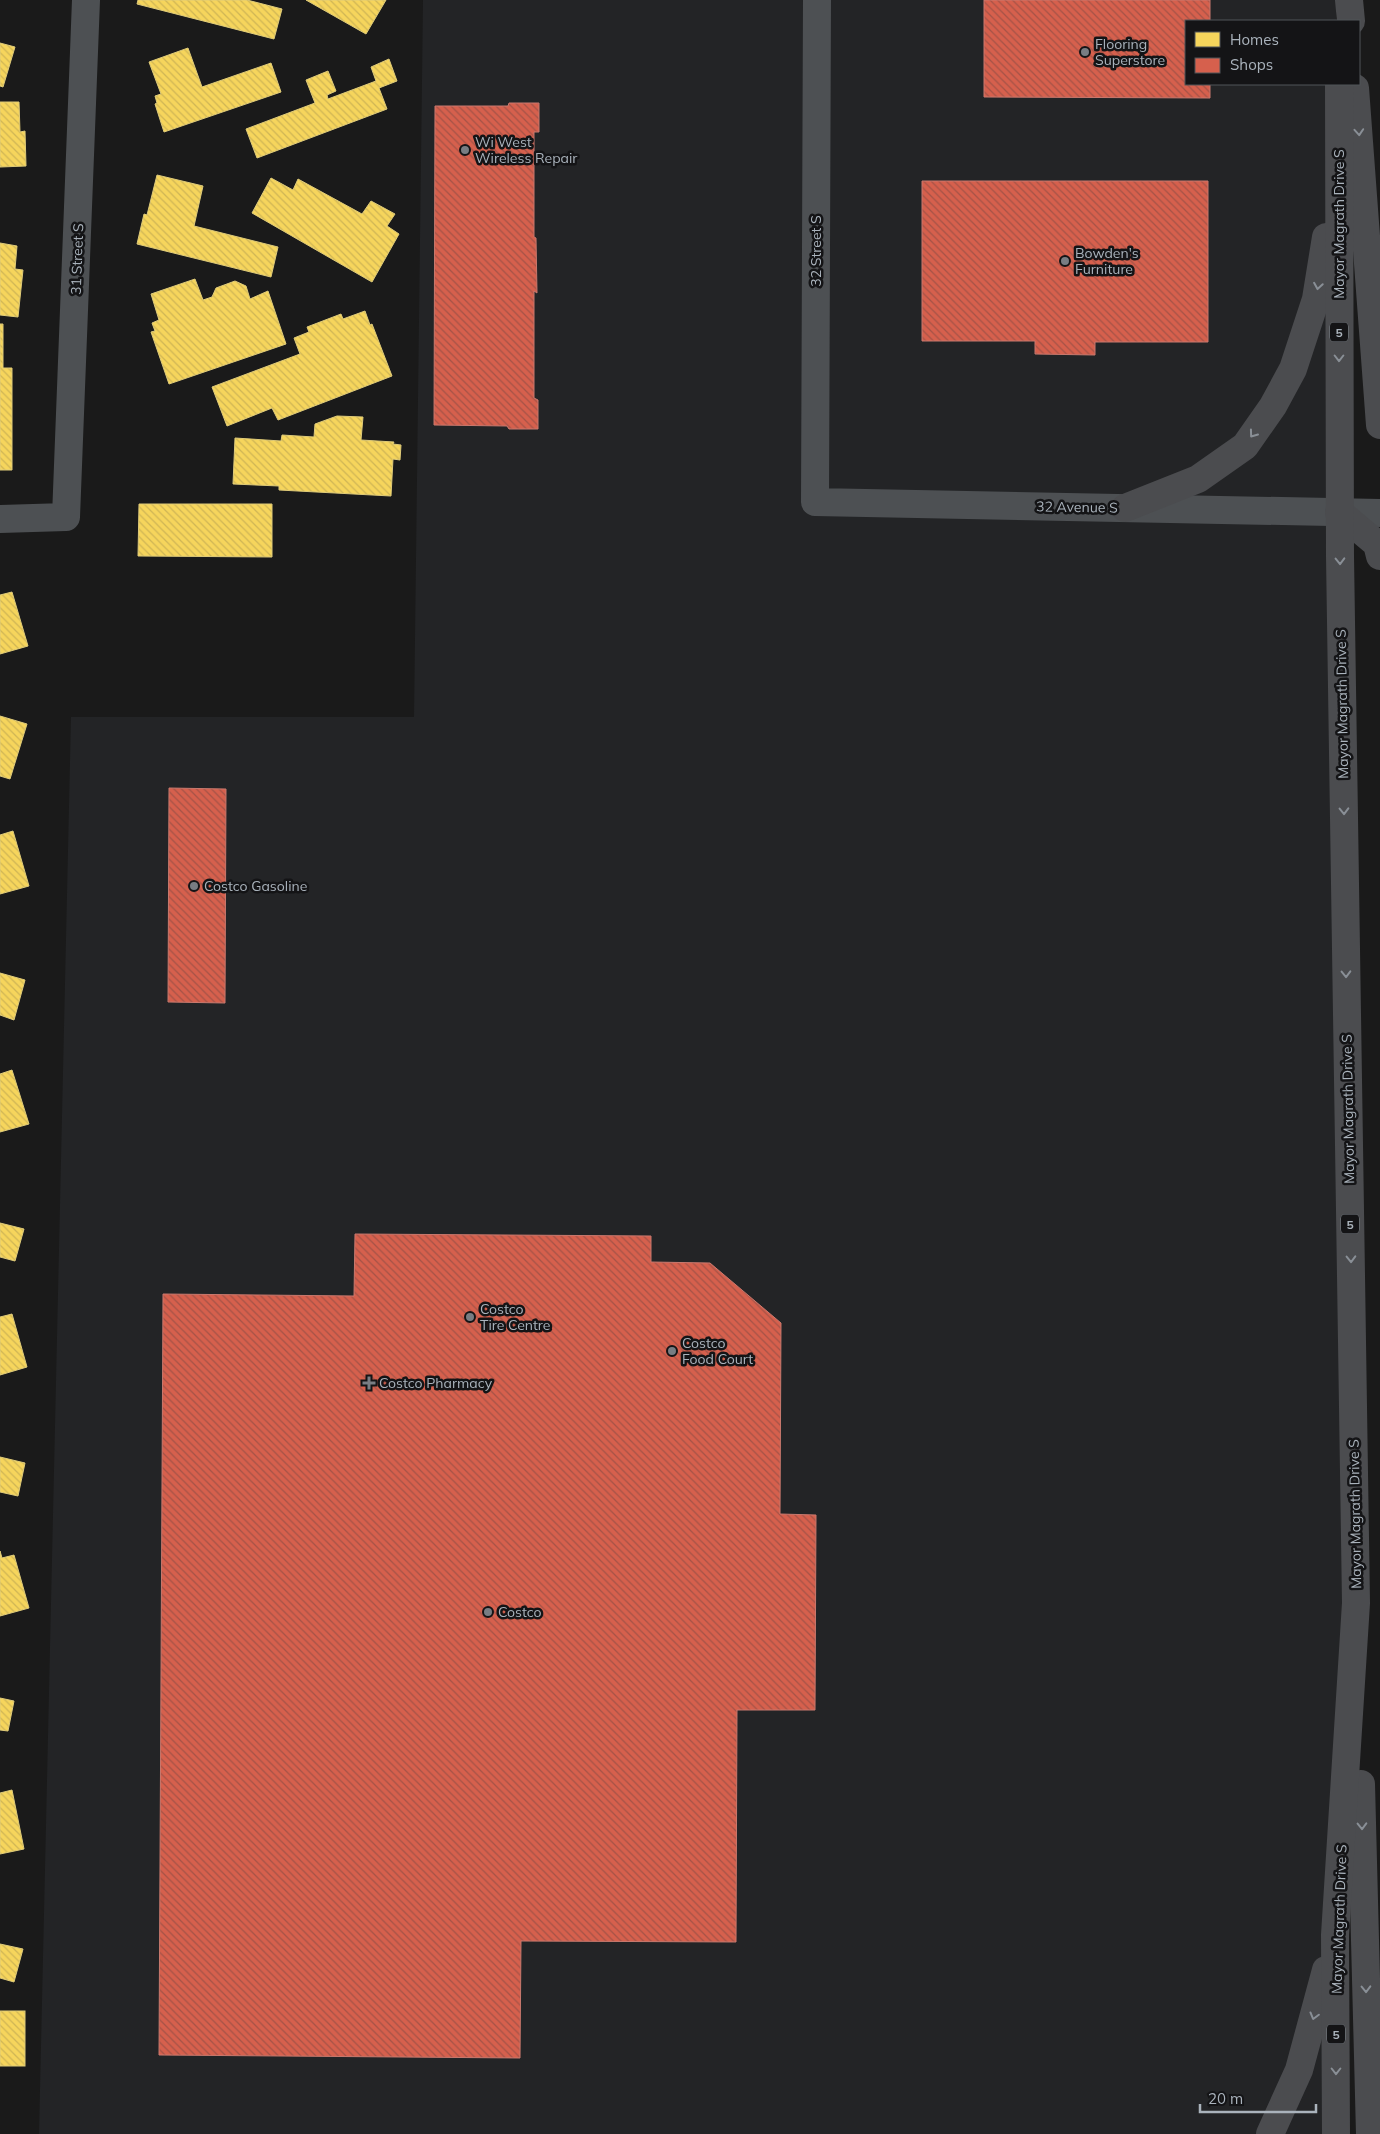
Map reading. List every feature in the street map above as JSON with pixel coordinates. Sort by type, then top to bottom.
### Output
[{"type":"main road","points":[[1339,0],[1339,20]]},
{"type":"main road","points":[[1349,0],[1351,20]]},
{"type":"main road","name":"Mayor Magrath Drive S","points":[[1336,2134],[1336,1935],[1356,1603],[1339,512],[1339,85]]},
{"type":"main road","points":[[1355,85],[1380,425]]},
{"type":"main road","points":[[1125,508],[1198,479],[1245,446],[1273,406],[1293,369],[1316,299],[1339,152]]},
{"type":"main road","points":[[1339,512],[1377,544],[1380,556]]},
{"type":"main road","points":[[1356,1603],[1370,2134]]},
{"type":"main road","points":[[1270,2134],[1299,2070],[1336,1935]]},
{"type":"street","name":"31 Street S","points":[[0,519],[66,518],[86,0]]},
{"type":"street","name":"32 Street S","points":[[815,502],[817,0]]},
{"type":"street","name":"32 Avenue S","points":[[815,502],[1380,512]]},
{"type":"shaded area","points":[[423,0],[1336,0],[1336,20],[1185,20],[1185,85],[1336,85],[1356,1603],[1336,2134],[39,2134],[71,717],[414,717]]},
{"type":"building: Homes","points":[[138,0],[247,0],[282,9],[274,39],[137,4]]},
{"type":"building: Homes","points":[[306,0],[386,0],[366,34]]},
{"type":"building: Homes","points":[[0,43],[15,47],[3,87],[0,86]]},
{"type":"building: Homes","points":[[188,48],[202,87],[271,63],[281,92],[164,132],[155,104],[157,103],[155,96],[161,94],[149,62]]},
{"type":"building: Homes","points":[[389,59],[397,81],[379,88],[387,109],[257,158],[246,129],[315,103],[306,80],[328,71],[336,91],[327,95],[328,99],[376,81],[371,67]]},
{"type":"building: Homes","points":[[0,102],[19,102],[20,132],[25,131],[26,166],[0,167]]},
{"type":"building: Homes","points":[[157,175],[203,186],[194,226],[278,247],[271,277],[137,244],[144,214],[147,215]]},
{"type":"building: Homes","points":[[271,178],[293,190],[298,179],[362,214],[371,201],[395,214],[387,226],[399,234],[372,282],[252,213]]},
{"type":"building: Homes","points":[[0,243],[17,246],[15,269],[23,270],[18,317],[0,315]]},
{"type":"building: Homes","points":[[195,279],[203,300],[212,297],[216,288],[235,281],[246,286],[250,299],[268,291],[286,344],[169,384],[151,332],[155,331],[152,323],[159,320],[151,294]]},
{"type":"building: Homes","points":[[365,311],[392,376],[278,420],[272,408],[227,426],[212,387],[300,354],[294,338],[309,332],[307,327],[341,314],[343,319]]},
{"type":"building: Homes","points":[[0,324],[3,324],[3,368],[12,368],[12,470],[0,470]]},
{"type":"building: Homes","points":[[337,416],[363,417],[361,440],[394,442],[393,444],[401,445],[400,460],[393,459],[391,496],[279,490],[279,486],[233,484],[235,438],[281,441],[282,435],[314,437],[315,424]]},
{"type":"building: Homes","points":[[139,504],[272,504],[272,557],[138,556]]},
{"type":"building: Homes","points":[[12,592],[28,646],[0,654],[0,595]]},
{"type":"building: Homes","points":[[0,716],[27,724],[10,779],[0,776]]},
{"type":"building: Homes","points":[[13,831],[29,886],[0,894],[0,835]]},
{"type":"building: Homes","points":[[0,973],[25,980],[14,1020],[0,1015]]},
{"type":"building: Homes","points":[[12,1070],[29,1124],[0,1132],[0,1074]]},
{"type":"building: Homes","points":[[0,1223],[24,1229],[15,1261],[0,1257]]},
{"type":"building: Homes","points":[[12,1314],[27,1367],[0,1375],[0,1317]]},
{"type":"building: Homes","points":[[0,1457],[25,1463],[18,1496],[0,1492]]},
{"type":"building: Homes","points":[[0,1551],[2,1558],[14,1555],[29,1608],[0,1616]]},
{"type":"building: Homes","points":[[0,1698],[14,1701],[8,1731],[0,1730]]},
{"type":"building: Homes","points":[[12,1790],[24,1849],[0,1854],[0,1793]]},
{"type":"building: Homes","points":[[0,1944],[23,1949],[14,1982],[0,1978]]},
{"type":"building: Homes","points":[[0,2011],[25,2011],[25,2066],[0,2066]]},
{"type":"building: Shops","name":"Flooring Superstore","points":[[984,0],[1210,0],[1210,20],[1185,20],[1185,85],[1210,85],[1210,98],[984,97]]},
{"type":"building: Shops","points":[[509,103],[539,103],[539,132],[534,132],[534,237],[536,238],[537,293],[534,291],[534,398],[538,400],[538,429],[509,429],[507,426],[434,425],[435,106],[508,106]]},
{"type":"building: Shops","name":"Bowden's Furniture","points":[[922,181],[1208,181],[1208,342],[1095,342],[1095,355],[1035,354],[1035,341],[922,341]]},
{"type":"building: Shops","points":[[169,788],[226,789],[225,1003],[168,1002]]},
{"type":"building: Shops","name":"Costco","points":[[355,1234],[651,1236],[651,1262],[710,1263],[781,1323],[780,1514],[816,1515],[815,1710],[737,1710],[736,1942],[521,1941],[520,2058],[159,2055],[163,1294],[354,1296]]},
{"type":"place","name":"Flooring Superstore","points":[[1085,52]]},
{"type":"place","name":"Wi West Wireless Repair","points":[[465,150]]},
{"type":"place","name":"Bowden's Furniture","points":[[1065,261]]},
{"type":"place","name":"Costco Gasoline","points":[[194,886]]},
{"type":"place","name":"Costco Tire Centre","points":[[470,1317]]},
{"type":"place","name":"Costco Food Court","points":[[672,1351]]},
{"type":"place","name":"Costco Pharmacy","points":[[369,1383]]},
{"type":"place","name":"Costco","points":[[488,1612]]}]
